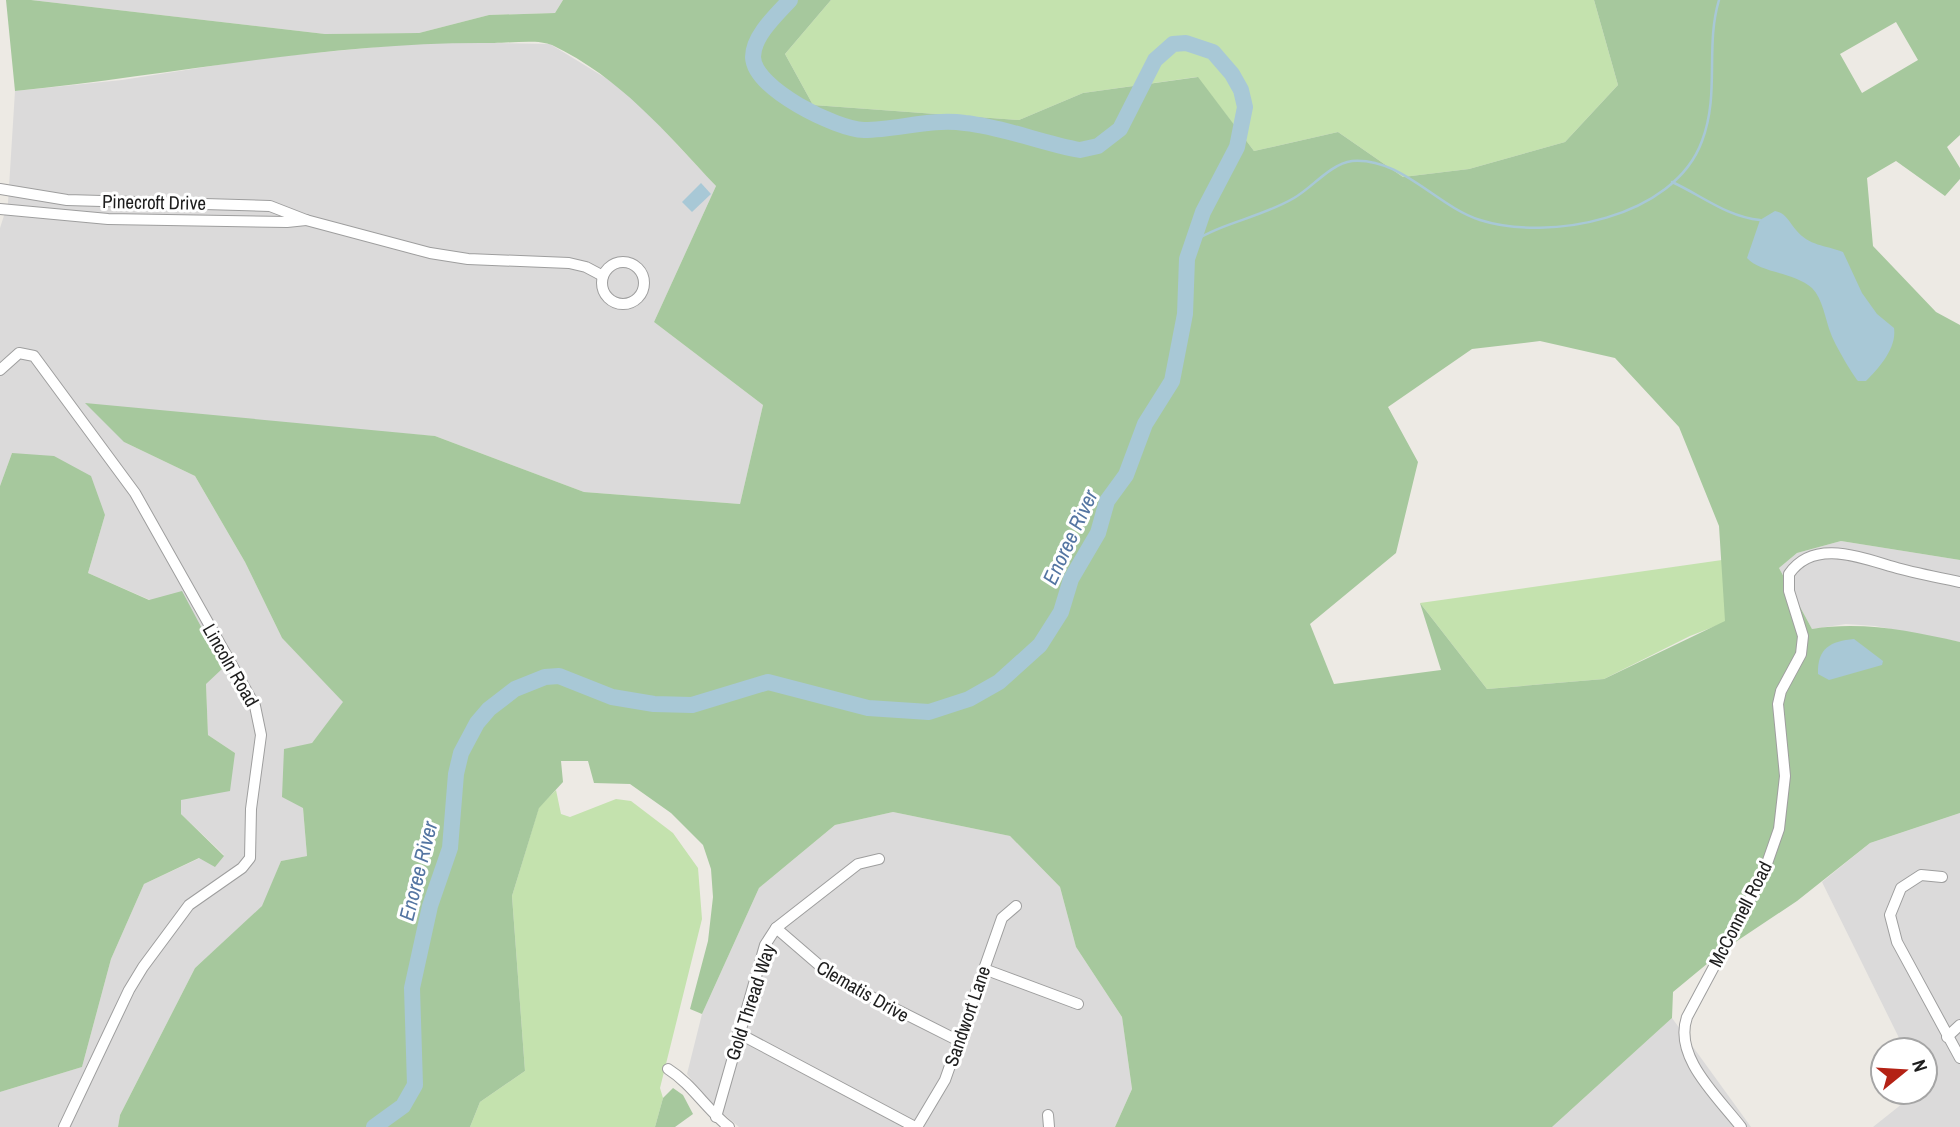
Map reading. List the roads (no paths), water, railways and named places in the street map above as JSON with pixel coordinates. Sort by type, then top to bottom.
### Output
[{"type":"street","name":"Pinecroft Drive","points":[[0,189],[67,200],[271,206],[306,219],[430,253],[468,259],[569,263],[586,267],[603,276]]},
{"type":"street","name":"Pinecroft Drive","points":[[0,209],[108,219],[286,222],[306,219]]},
{"type":"street","points":[[615,262],[630,262],[643,275],[643,290],[634,301],[616,303],[605,294],[603,276],[615,262]]},
{"type":"street","name":"Lincoln Road","points":[[0,370],[19,353],[34,356],[116,466],[255,706],[261,728],[251,808],[250,858],[242,868],[189,905],[143,967],[129,990],[64,1127]]},
{"type":"street","name":"McConnell Road","points":[[1741,1127],[1688,1058],[1683,1036],[1688,1017],[1763,874],[1779,829],[1785,776],[1778,704],[1781,691],[1801,654],[1803,636],[1789,591],[1789,574],[1797,564],[1812,557],[1837,552],[1960,582]]},
{"type":"street","name":"Gold Thread Way","points":[[716,1117],[765,945],[776,928],[858,864],[879,859]]},
{"type":"street","points":[[1942,877],[1921,875],[1901,888],[1890,915],[1897,942],[1960,1058]]},
{"type":"street","name":"Sandwort Lane","points":[[916,1127],[945,1080],[1002,918],[1016,906]]},
{"type":"street","name":"Clematis Drive","points":[[776,928],[834,978],[959,1041]]},
{"type":"street","points":[[984,969],[1078,1004]]},
{"type":"street","points":[[1947,1038],[1960,1025]]},
{"type":"street","points":[[738,1033],[916,1127]]},
{"type":"street","points":[[668,1069],[684,1080],[716,1117],[729,1127]]},
{"type":"water","points":[[701,183],[711,194],[692,212],[682,202]]},
{"type":"water","points":[[1775,211],[1785,216],[1806,239],[1843,252],[1862,293],[1877,314],[1894,328],[1890,350],[1866,381],[1858,381],[1843,358],[1831,334],[1819,298],[1812,288],[1796,279],[1760,267],[1747,258],[1760,220]]},
{"type":"water","points":[[1854,639],[1883,661],[1882,665],[1829,680],[1818,674],[1820,658],[1827,648],[1832,644]]},
{"type":"waterway","name":"Enoree River","points":[[374,1127],[403,1106],[415,1085],[412,988],[430,906],[450,848],[456,774],[461,753],[477,723],[489,709],[515,689],[545,677],[559,676],[612,697],[654,704],[692,705],[768,682],[868,708],[929,712],[969,699],[999,682],[1040,645],[1061,612],[1071,579],[1098,533],[1107,501],[1126,475],[1145,424],[1172,381],[1185,314],[1187,259],[1203,212],[1237,147],[1245,107],[1241,90],[1232,74],[1213,52],[1186,43],[1173,44],[1155,60],[1120,129],[1098,146],[1080,150],[994,128],[952,122],[864,130],[835,123],[798,105],[767,82],[757,69],[753,57],[757,41],[790,0]]},
{"type":"waterway","points":[[1192,242],[1217,229],[1282,205],[1336,167],[1352,161],[1370,162],[1386,167],[1464,213],[1480,220],[1508,226],[1540,228],[1573,225],[1606,218],[1638,206],[1665,189],[1687,167],[1702,141],[1710,106],[1713,35],[1719,0]]},
{"type":"waterway","points":[[1672,182],[1736,215],[1760,220]]}]
